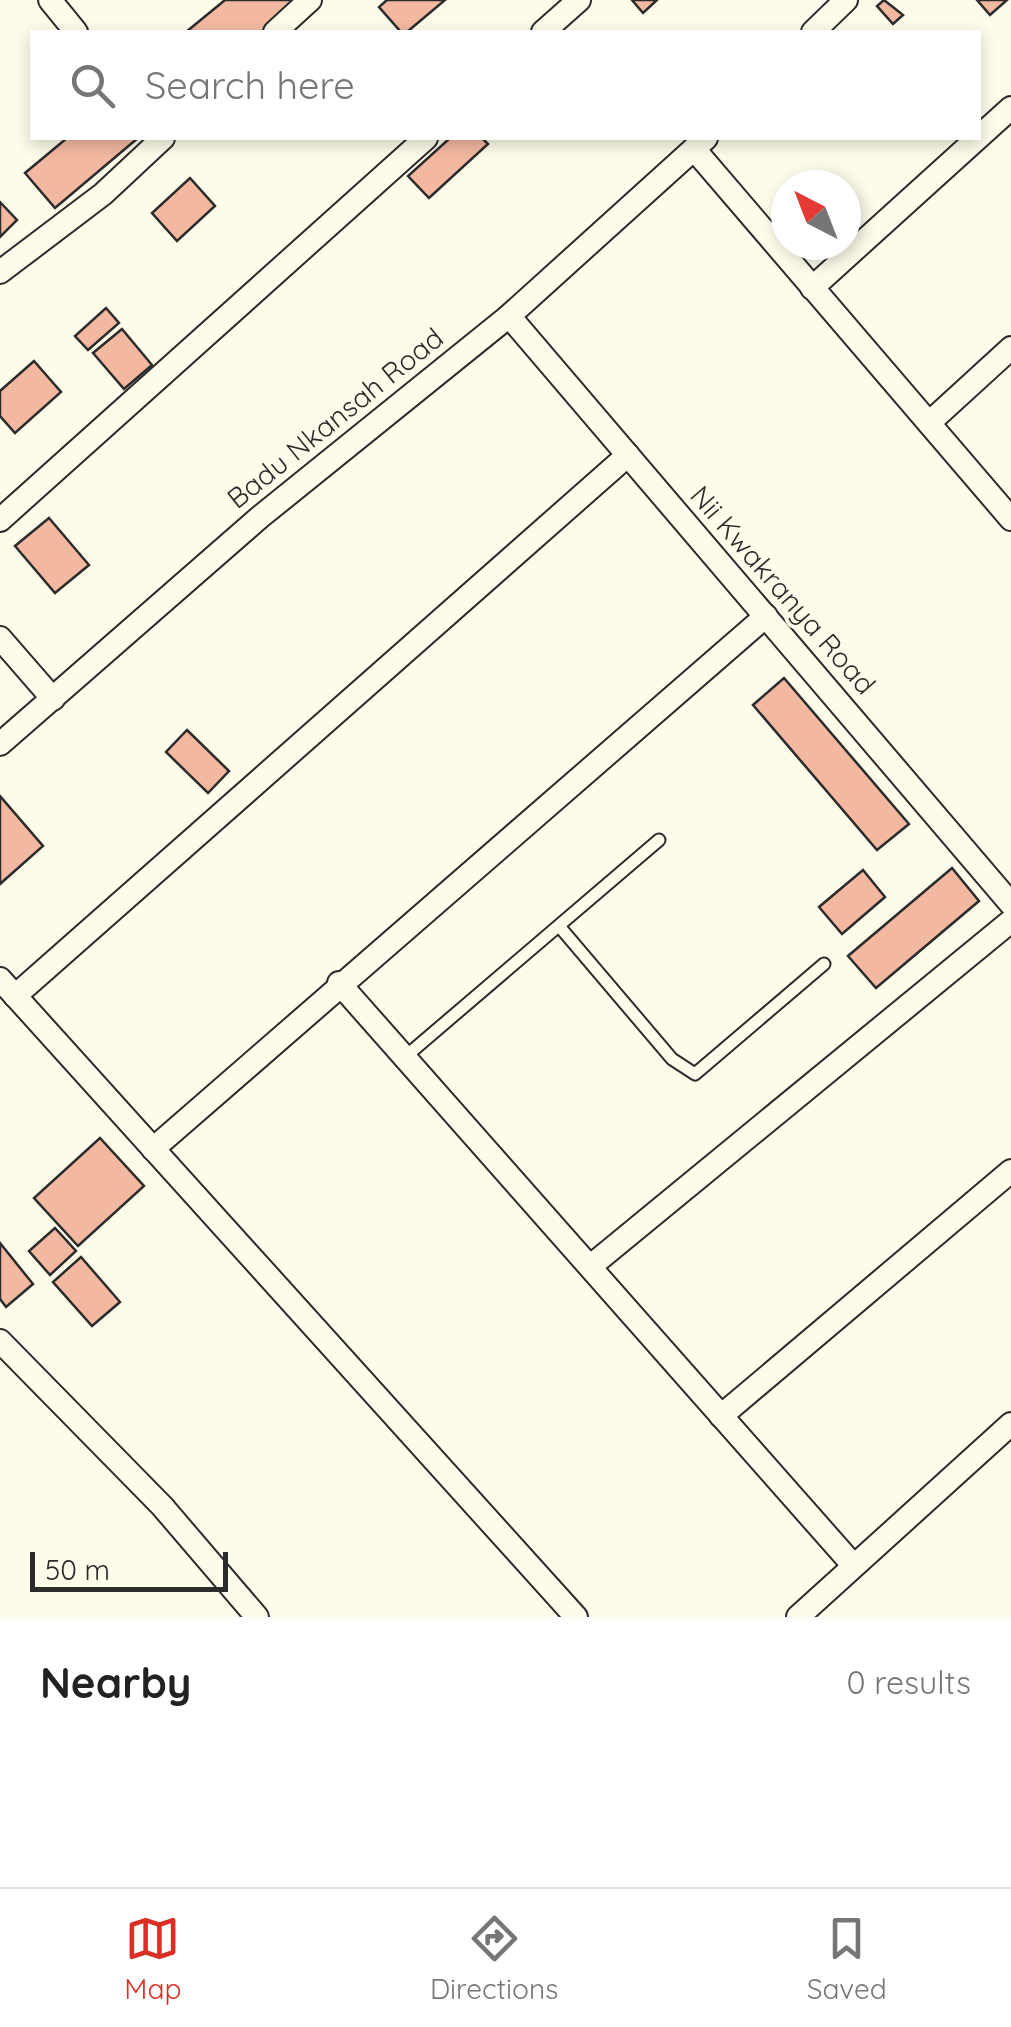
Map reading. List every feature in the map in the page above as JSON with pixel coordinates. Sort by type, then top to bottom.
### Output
[{"type":"street","points":[[50,0],[74,30]]},
{"type":"street","points":[[277,30],[310,0]]},
{"type":"street","points":[[545,30],[579,0]]},
{"type":"street","points":[[815,30],[846,0]]},
{"type":"street","points":[[981,135],[1011,108]]},
{"type":"street","points":[[0,272],[104,194],[162,140]]},
{"type":"street","points":[[0,520],[424,140]]},
{"type":"street","points":[[812,288],[976,140]]},
{"type":"street","points":[[700,144],[812,288],[1011,520]]},
{"type":"street","name":"Badu Nkansah Road","points":[[0,744],[260,517],[509,316],[700,144]]},
{"type":"street","name":"Nii Kwakranya Road","points":[[509,316],[1011,904]]},
{"type":"street","points":[[928,424],[1011,348]]},
{"type":"street","points":[[576,1617],[7,987],[628,455]]},
{"type":"street","points":[[153,1149],[339,983],[766,616]]},
{"type":"street","points":[[0,638],[53,700]]},
{"type":"street","points":[[592,1265],[1011,921]]},
{"type":"street","points":[[339,983],[592,1265],[852,1565]]},
{"type":"street","points":[[721,1416],[1011,1172]]},
{"type":"street","points":[[0,1340],[162,1506],[257,1617]]},
{"type":"street","points":[[798,1617],[1011,1424]]},
{"type":"lane","points":[[406,1057],[658,840]]},
{"type":"lane","points":[[559,926],[672,1060],[695,1074],[824,964]]},
{"type":"building","points":[[225,0],[306,0],[269,30],[188,30]]},
{"type":"building","points":[[387,0],[445,0],[409,30],[399,30],[379,7]]},
{"type":"building","points":[[632,0],[657,0],[643,13]]},
{"type":"building","points":[[884,0],[903,15],[893,24],[877,6]]},
{"type":"building","points":[[977,0],[1007,0],[990,15]]},
{"type":"building","points":[[65,140],[136,140],[55,208],[25,173]]},
{"type":"building","points":[[448,140],[484,140],[488,144],[429,198],[408,176]]},
{"type":"building","points":[[190,178],[215,206],[177,241],[152,213]]},
{"type":"building","points":[[0,202],[17,220],[0,237]]},
{"type":"building","points":[[106,308],[119,323],[88,350],[75,336]]},
{"type":"building","points":[[122,329],[152,365],[124,389],[93,353]]},
{"type":"building","points":[[34,361],[61,392],[15,433],[0,416],[0,391]]},
{"type":"building","points":[[49,518],[89,565],[55,593],[15,546]]},
{"type":"building","points":[[784,678],[909,824],[877,850],[753,705]]},
{"type":"building","points":[[187,730],[229,771],[208,793],[166,752]]},
{"type":"building","points":[[0,796],[43,846],[0,884]]},
{"type":"building","points":[[952,868],[979,901],[876,988],[848,956]]},
{"type":"building","points":[[863,870],[885,897],[842,934],[819,907]]},
{"type":"building","points":[[100,1138],[144,1186],[78,1246],[34,1198]]},
{"type":"building","points":[[55,1228],[76,1251],[50,1275],[29,1251]]},
{"type":"building","points":[[0,1243],[33,1284],[6,1307],[0,1299]]},
{"type":"building","points":[[81,1257],[120,1302],[92,1326],[53,1282]]}]
